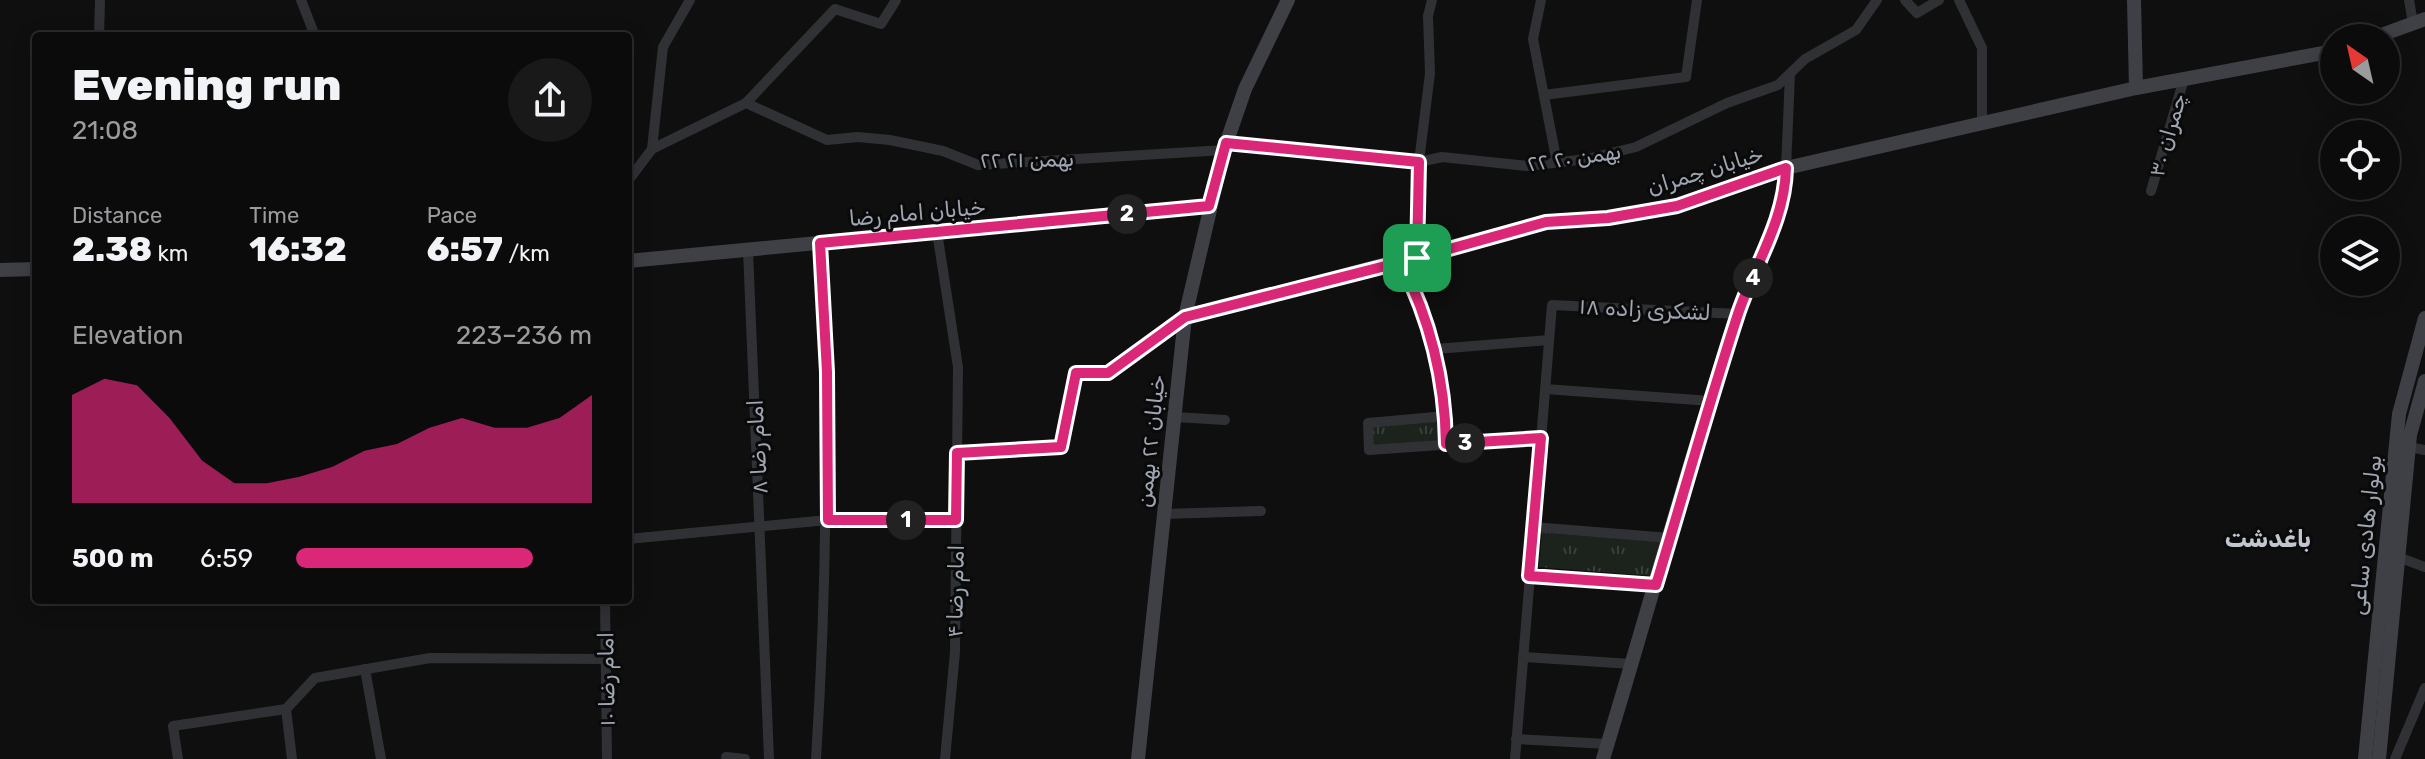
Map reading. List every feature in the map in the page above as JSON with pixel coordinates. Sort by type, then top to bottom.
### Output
[{"type":"main road","name":"خیابان ۲۲ بهمن","points":[[1138,759],[1185,317],[1225,147],[1245,89],[1288,0]]},
{"type":"main road","points":[[2134,0],[2136,88]]},
{"type":"main road","points":[[2400,28],[2419,21]]},
{"type":"main road","name":"خیابان چمران","points":[[1185,317],[1401,263],[1546,222],[1608,218],[1677,206],[1786,168],[2136,88],[2320,54]]},
{"type":"main road","points":[[1603,759],[1738,314],[1780,213],[1786,193],[1786,168]]},
{"type":"main road","name":"خیابان امام رضا","points":[[632,261],[1209,206]]},
{"type":"main road","points":[[0,270],[32,269]]},
{"type":"main road","name":"بولوار هادی ساعی","points":[[2365,759],[2399,414],[2425,318]]},
{"type":"main road","name":"بولوار هادی ساعی","points":[[2379,759],[2409,447],[2425,381]]},
{"type":"street","points":[[99,32],[100,0]]},
{"type":"street","points":[[301,0],[313,32]]},
{"type":"street","points":[[652,149],[663,47],[690,0]]},
{"type":"street","points":[[634,168],[652,149],[746,103],[835,9],[881,24],[896,0]]},
{"type":"street","points":[[1417,258],[1419,162],[1430,73],[1428,16],[1432,0]]},
{"type":"street","points":[[1541,0],[1533,39],[1557,163]]},
{"type":"street","points":[[1544,95],[1686,77],[1697,0]]},
{"type":"street","name":"۲۲ بهمن ۲۰","points":[[1225,147],[1419,162],[1442,157],[1527,166],[1636,147],[1727,103],[1778,85],[1805,59],[1856,30],[1877,0]]},
{"type":"street","points":[[1905,0],[1917,13],[1939,0]]},
{"type":"street","points":[[1959,0],[1982,48],[1982,123]]},
{"type":"street","points":[[2409,0],[2419,21]]},
{"type":"street","points":[[1786,168],[1790,74]]},
{"type":"street","name":"چمران ۳۰","points":[[2151,191],[2184,79]]},
{"type":"street","name":"۲۲ بهمن ۲۱","points":[[746,103],[827,140],[858,137],[890,140],[943,151],[978,165],[1225,147]]},
{"type":"street","name":"امام رضا ۴","points":[[937,232],[958,367],[955,652],[945,759]]},
{"type":"street","points":[[816,759],[828,520],[827,372],[820,243]]},
{"type":"street","name":"امام رضا ۸","points":[[748,250],[769,759]]},
{"type":"street","points":[[1401,263],[1436,349],[1446,416],[1446,444]]},
{"type":"street","name":"لشکری زاده ۱۸","points":[[1549,340],[1552,305],[1738,314]]},
{"type":"street","points":[[957,453],[1061,447],[1076,373],[1108,373],[1185,317]]},
{"type":"street","points":[[1436,349],[1549,340],[1515,759]]},
{"type":"street","points":[[1545,389],[1711,401]]},
{"type":"street","points":[[1446,416],[1368,423],[1369,450],[1541,438]]},
{"type":"street","points":[[1175,417],[1225,420]]},
{"type":"street","points":[[2409,447],[2425,450]]},
{"type":"street","points":[[1164,514],[1261,511]]},
{"type":"street","points":[[632,539],[828,520],[956,520]]},
{"type":"street","points":[[1533,527],[1670,538]]},
{"type":"street","points":[[2398,557],[2425,567]]},
{"type":"street","points":[[1529,576],[1656,585]]},
{"type":"street","name":"امام رضا ۱۰","points":[[605,604],[607,759]]},
{"type":"street","points":[[1523,657],[1632,664]]},
{"type":"street","points":[[178,759],[173,726],[286,709],[315,678],[430,658],[607,659]]},
{"type":"street","points":[[365,669],[381,759]]},
{"type":"street","points":[[2395,759],[2425,688]]},
{"type":"street","points":[[286,709],[292,759]]},
{"type":"street","points":[[1516,739],[1608,744]]},
{"type":"street","points":[[726,757],[745,759]]},
{"type":"green space","points":[[1439,421],[1440,440],[1373,446],[1371,427]]},
{"type":"green space","points":[[1542,533],[1664,542],[1653,576],[1539,567]]},
{"type":"district","name":"باغدشت","points":[[2268,539]]},
{"type":"route","points":[[1417,258],[1185,317],[1108,373],[1076,373],[1061,447],[957,453],[956,520],[828,520],[827,372],[820,243],[1209,206],[1226,143],[1419,162],[1417,258],[1401,263],[1415,290],[1436,349],[1444,393],[1446,444],[1541,438],[1529,576],[1656,585],[1738,314],[1780,213],[1786,193],[1786,168],[1677,206],[1608,218],[1546,222],[1417,258]]}]
